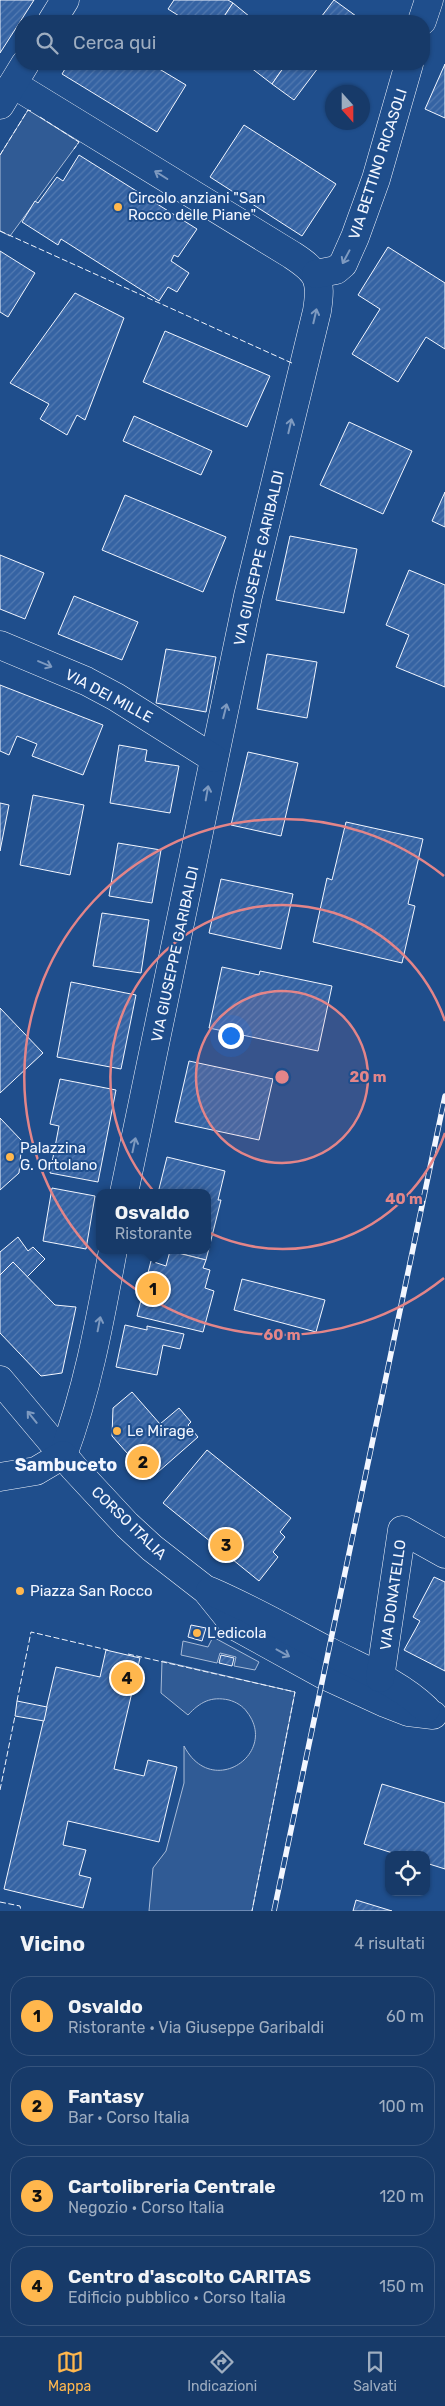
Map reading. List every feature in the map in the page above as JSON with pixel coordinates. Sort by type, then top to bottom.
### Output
[{"type":"street","points":[[56,15],[65,0]]},
{"type":"street","points":[[424,15],[429,0]]},
{"type":"street","name":"VIA BETTINO RICASOLI","points":[[316,274],[336,270],[343,264],[352,244],[376,179],[407,70]]},
{"type":"street","points":[[13,84],[292,255],[316,274]]},
{"type":"street","name":"VIA GIUSEPPE GARIBALDI","points":[[125,1189],[198,841],[213,758],[232,682],[248,596],[316,310],[320,286],[316,274]]},
{"type":"street","name":"VIA DEI MILLE","points":[[0,645],[86,680],[116,696],[213,758]]},
{"type":"street","points":[[0,1477],[36,1471],[63,1455],[90,1372],[112,1254]]},
{"type":"street","name":"CORSO ITALIA","points":[[0,1380],[63,1455],[127,1525],[206,1590],[235,1626],[324,1675],[385,1703],[408,1712],[439,1719]]},
{"type":"street","name":"VIA DONATELLO","points":[[380,1678],[402,1530],[445,1554]]},
{"type":"street","name":"CORSO ITALIA","points":[[206,1590],[250,1608],[408,1693],[439,1719]]},
{"type":"shaded area","points":[[28,110],[79,142],[10,236],[0,231],[0,155]]},
{"type":"shaded area","points":[[213,1637],[259,1662],[255,1670],[234,1666],[236,1657],[220,1653],[217,1663],[181,1655],[183,1641],[208,1647]]},
{"type":"shaded area","points":[[162,1661],[295,1692],[252,1911],[149,1911],[153,1868],[166,1851],[184,1783],[184,1746],[196,1762],[210,1769],[225,1770],[238,1765],[249,1755],[255,1742],[255,1727],[247,1712],[237,1703],[223,1699],[206,1701],[188,1715],[161,1693]]},
{"type":"building","points":[[0,0],[34,0],[24,15],[15,15],[15,30],[0,53]]},
{"type":"building","points":[[174,0],[228,0],[233,3],[225,15],[178,15],[168,9]]},
{"type":"building","points":[[334,0],[355,15],[323,15]]},
{"type":"building","points":[[233,3],[248,15],[225,15]]},
{"type":"building","points":[[445,64],[445,118],[425,109]]},
{"type":"building","points":[[64,70],[161,70],[186,85],[157,132],[62,74]]},
{"type":"building","points":[[254,70],[282,70],[272,84]]},
{"type":"building","points":[[282,70],[316,70],[294,100],[272,84]]},
{"type":"building","points":[[244,125],[336,184],[302,236],[210,177]]},
{"type":"building","points":[[79,155],[197,229],[178,257],[174,255],[171,261],[189,273],[177,292],[168,287],[159,301],[61,239],[58,245],[22,222],[35,201],[38,203],[57,177],[63,181]]},
{"type":"building","points":[[388,247],[445,283],[445,349],[426,337],[398,382],[352,354],[380,309],[358,295]]},
{"type":"building","points":[[0,251],[35,273],[8,317],[0,312]]},
{"type":"building","points":[[75,293],[124,318],[85,420],[77,415],[67,435],[40,419],[49,404],[10,383]]},
{"type":"building","points":[[165,331],[270,376],[247,427],[143,382]]},
{"type":"building","points":[[134,416],[212,451],[201,475],[123,441]]},
{"type":"building","points":[[349,422],[412,451],[383,514],[320,485]]},
{"type":"building","points":[[445,492],[445,527],[432,521]]},
{"type":"building","points":[[125,495],[226,537],[203,592],[102,550]]},
{"type":"building","points":[[290,536],[357,549],[344,613],[276,600]]},
{"type":"building","points":[[0,555],[44,573],[25,619],[0,609]]},
{"type":"building","points":[[409,570],[445,585],[445,687],[396,667],[409,635],[386,625]]},
{"type":"building","points":[[74,596],[138,622],[122,660],[58,634]]},
{"type":"building","points":[[166,649],[216,657],[206,712],[156,703]]},
{"type":"building","points":[[267,654],[317,662],[307,718],[257,709]]},
{"type":"building","points":[[0,685],[103,725],[83,775],[32,756],[37,744],[17,736],[9,755],[0,751]]},
{"type":"building","points":[[119,745],[147,750],[145,761],[179,766],[170,813],[110,803]]},
{"type":"building","points":[[248,752],[298,763],[281,836],[231,825]]},
{"type":"building","points":[[33,795],[84,805],[70,875],[20,865]]},
{"type":"building","points":[[0,803],[9,805],[0,851]]},
{"type":"building","points":[[346,822],[423,839],[408,904],[415,906],[402,963],[313,942],[327,878],[332,880]]},
{"type":"building","points":[[118,843],[161,850],[152,903],[109,896]]},
{"type":"building","points":[[221,879],[293,894],[281,949],[209,933]]},
{"type":"building","points":[[102,913],[149,920],[141,973],[93,966]]},
{"type":"building","points":[[222,967],[259,975],[260,971],[332,986],[318,1051],[209,1028]]},
{"type":"building","points":[[71,982],[136,995],[121,1069],[57,1057]]},
{"type":"building","points":[[0,1008],[43,1053],[0,1093]]},
{"type":"building","points":[[189,1061],[273,1079],[259,1140],[175,1122]]},
{"type":"building","points":[[60,1079],[116,1090],[98,1182],[50,1173],[59,1126],[50,1124]]},
{"type":"building","name":"Palazzina G. Ortolano","points":[[0,1118],[22,1141],[19,1173],[0,1190]]},
{"type":"building","points":[[167,1157],[225,1171],[218,1200],[221,1200],[211,1240],[211,1189],[159,1189]]},
{"type":"building","points":[[52,1188],[95,1196],[86,1249],[43,1241]]},
{"type":"building","points":[[18,1237],[28,1251],[33,1247],[45,1259],[27,1277],[13,1262],[0,1275],[0,1252]]},
{"type":"building","points":[[169,1254],[182,1254],[206,1260],[203,1268],[210,1270],[205,1288],[214,1291],[203,1332],[137,1316],[151,1261],[166,1266]]},
{"type":"building","points":[[182,1254],[208,1254],[206,1260]]},
{"type":"building","points":[[13,1262],[55,1305],[76,1307],[62,1373],[41,1376],[0,1333],[0,1275]]},
{"type":"building","points":[[242,1279],[325,1300],[316,1332],[234,1310]]},
{"type":"building","points":[[125,1325],[147,1330],[147,1326],[184,1334],[180,1349],[163,1345],[157,1375],[116,1367]]},
{"type":"building","points":[[132,1392],[160,1424],[179,1408],[191,1422],[188,1425],[198,1437],[150,1479],[112,1436],[113,1408]]},
{"type":"building","points":[[207,1450],[291,1518],[280,1532],[285,1537],[273,1552],[278,1557],[259,1581],[163,1503]]},
{"type":"building","points":[[434,1577],[445,1582],[445,1671],[404,1650],[420,1621],[413,1617]]},
{"type":"building","name":"L'edicola","points":[[191,1625],[206,1628],[202,1641],[188,1637]]},
{"type":"building","points":[[106,1650],[140,1658],[114,1769],[144,1776],[148,1760],[177,1767],[159,1842],[68,1821],[63,1845],[86,1850],[79,1875],[91,1878],[83,1908],[4,1889],[56,1667],[100,1677]]},
{"type":"building","points":[[221,1655],[234,1658],[232,1666],[219,1663]]},
{"type":"building","points":[[17,1701],[47,1707],[44,1721],[15,1716]]},
{"type":"building","points":[[382,1784],[445,1803],[445,1869],[430,1864],[430,1851],[386,1851],[364,1844]]},
{"type":"building","points":[[356,1900],[392,1911],[353,1911]]},
{"type":"railway","points":[[274,1911],[445,1096]]},
{"type":"fence","points":[[0,155],[28,110],[31,111]]},
{"type":"fence","points":[[40,117],[79,142],[74,149]]},
{"type":"fence","points":[[0,231],[294,364]]},
{"type":"fence","points":[[17,1701],[31,1632],[108,1650]]},
{"type":"fence","points":[[128,1654],[295,1692],[252,1911]]},
{"type":"fence","points":[[0,1790],[15,1716]]},
{"type":"fence","points":[[0,1902],[20,1906],[21,1911]]},
{"type":"place","name":"Circolo anziani \"San Rocco delle Piane\"","points":[[118,207]]},
{"type":"place","name":"Palazzina G. Ortolano","points":[[10,1157]]},
{"type":"place","name":"Osvaldo","points":[[153,1289]]},
{"type":"place","name":"Le Mirage","points":[[117,1431]]},
{"type":"place","name":"Fantasy","points":[[143,1462]]},
{"type":"place","name":"Cartolibreria Centrale","points":[[226,1545]]},
{"type":"place","name":"Piazza San Rocco","points":[[20,1591]]},
{"type":"place","name":"L'edicola","points":[[197,1633]]},
{"type":"place","name":"Centro d'ascolto CARITAS","points":[[127,1678]]},
{"type":"district","name":"Sambuceto","points":[[66,1465]]}]
